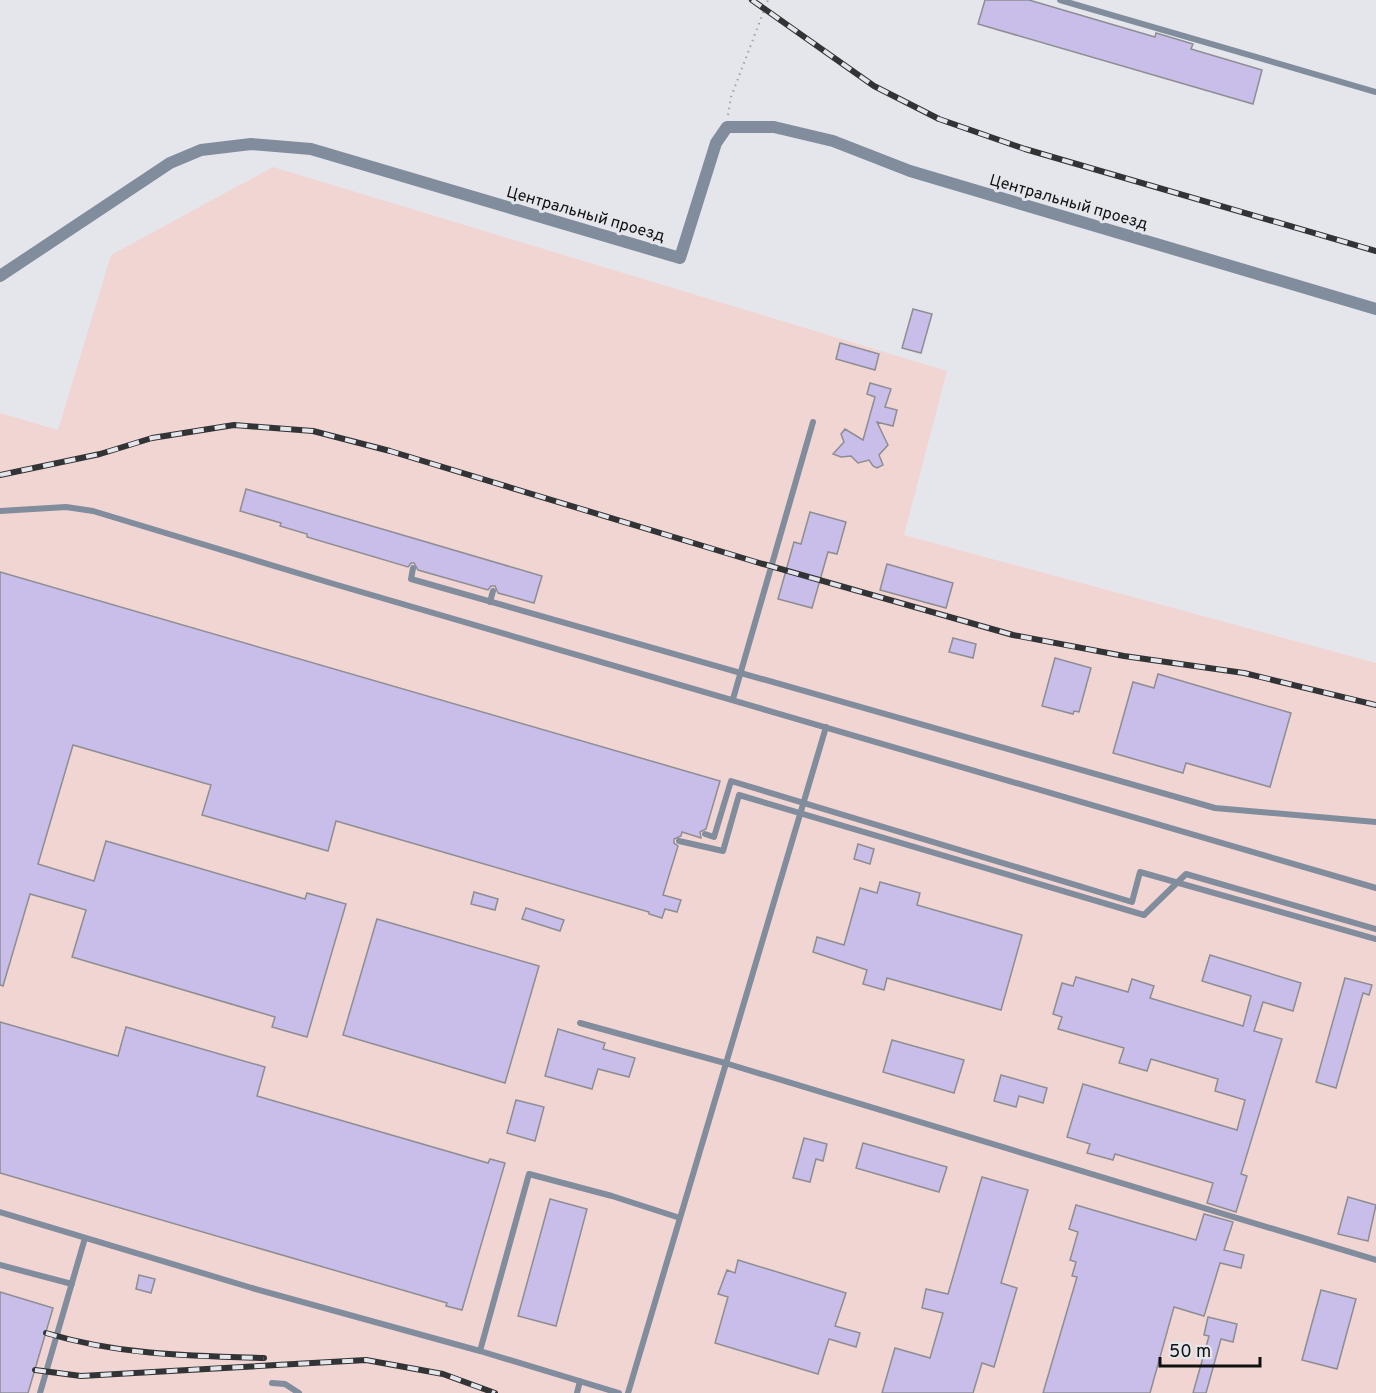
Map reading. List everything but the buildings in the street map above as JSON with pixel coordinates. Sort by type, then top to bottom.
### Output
[{"type":"street","name":"Центральный проезд","points":[[0,276],[170,163],[201,150],[251,144],[311,149],[680,258],[716,143],[727,127],[774,127],[833,141],[910,171],[1376,309]]},
{"type":"lane","points":[[1060,0],[1376,92]]},
{"type":"lane","points":[[733,699],[813,422]]},
{"type":"lane","points":[[0,511],[66,507],[93,511],[345,587],[1376,888]]},
{"type":"lane","points":[[413,568],[411,579],[1215,808],[1376,822]]},
{"type":"lane","points":[[490,602],[493,591]]},
{"type":"lane","points":[[628,1393],[826,727]]},
{"type":"lane","points":[[705,834],[714,837],[731,781],[1132,902],[1140,872],[1376,939]]},
{"type":"lane","points":[[679,841],[723,851],[739,795],[1144,915],[1186,874],[1376,929]]},
{"type":"lane","points":[[580,1023],[725,1063],[1376,1260]]},
{"type":"lane","points":[[480,1351],[529,1174],[612,1196],[680,1218]]},
{"type":"lane","points":[[0,1212],[619,1393]]},
{"type":"lane","points":[[40,1393],[85,1238]]},
{"type":"lane","points":[[0,1265],[72,1284]]},
{"type":"lane","points":[[577,1393],[580,1381]]},
{"type":"lane","points":[[272,1383],[285,1384],[299,1393]]},
{"type":"path","points":[[727,127],[731,97],[768,0]]},
{"type":"shaded area","points":[[273,167],[947,371],[904,535],[1376,663],[1376,1393],[0,1393],[0,413],[58,430],[111,255]]},
{"type":"railway","points":[[752,0],[874,86],[939,119],[1025,149],[1376,251]]},
{"type":"railway","points":[[0,475],[100,454],[152,438],[234,425],[313,431],[390,451],[756,562],[1013,635],[1124,656],[1244,673],[1376,705]]},
{"type":"railway","points":[[46,1333],[127,1350],[181,1355],[264,1358]]},
{"type":"railway","points":[[35,1370],[81,1376],[366,1360],[443,1374],[495,1393]]}]
